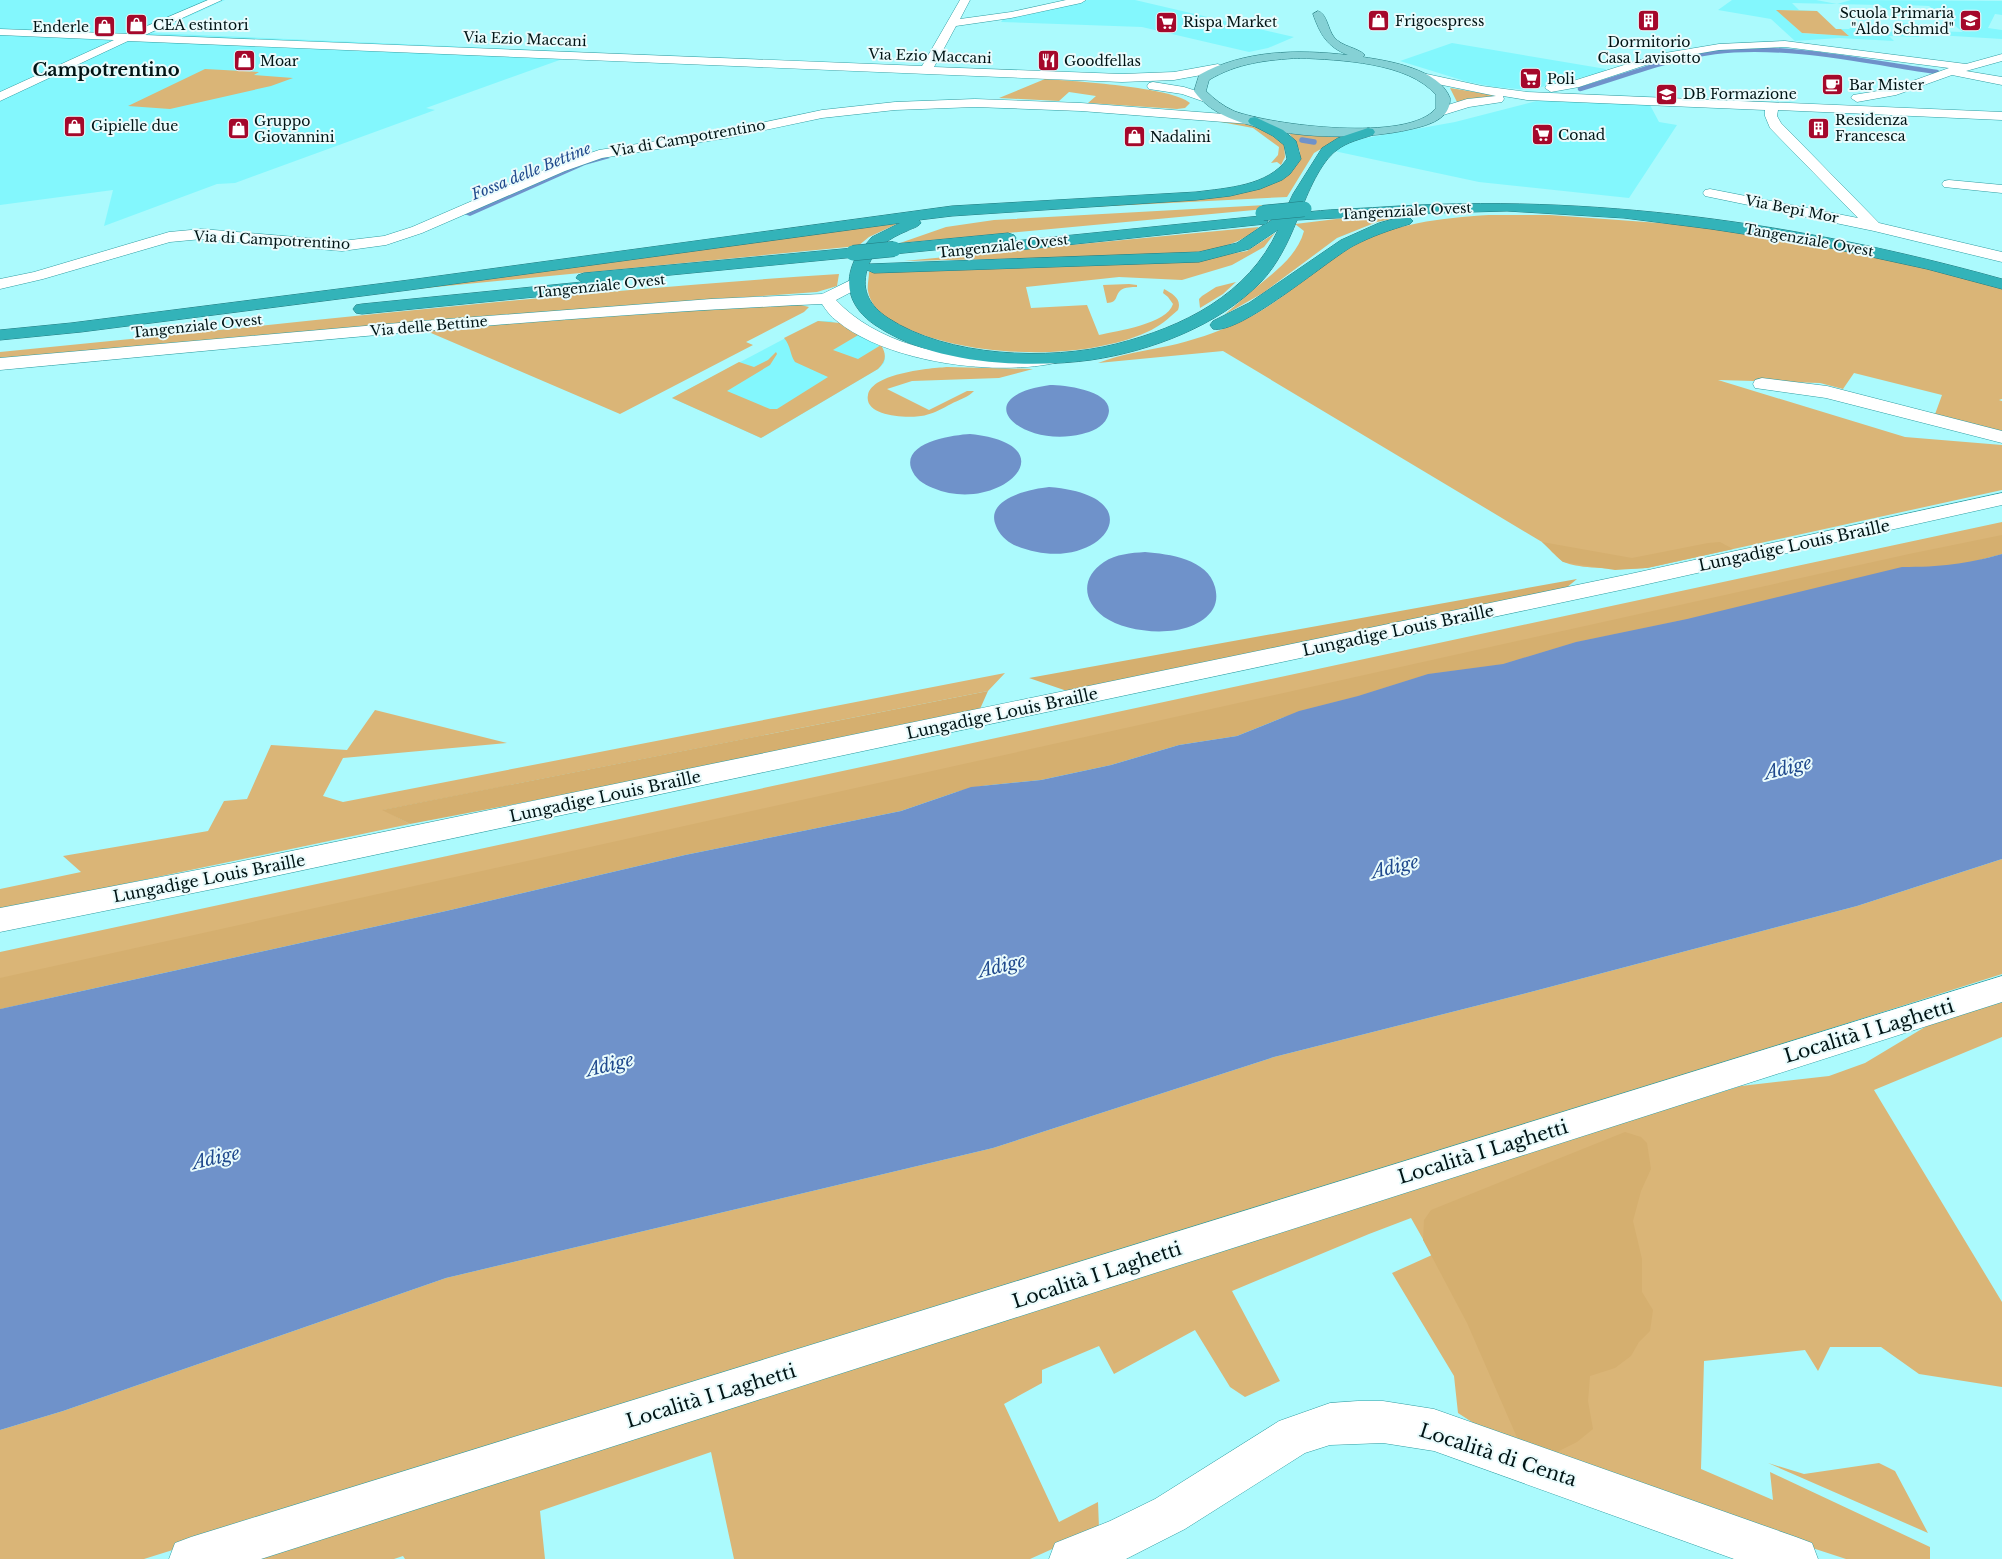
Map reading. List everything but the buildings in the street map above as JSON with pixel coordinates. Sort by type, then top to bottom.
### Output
[{"type":"highway","points":[[63,329],[409,285],[952,211],[1196,196],[1250,187],[1284,172],[1294,159],[1291,144],[1278,132],[1252,121]]},
{"type":"highway","points":[[1118,349],[1188,324],[1209,314],[1242,292],[1270,261],[1304,208],[1315,166],[1330,148],[1368,132]]},
{"type":"highway","points":[[1366,198],[1446,199]]},
{"type":"highway","name":"Tangenziale Ovest","points":[[346,311],[865,260],[1264,212],[1446,199],[1514,198],[1640,206],[1703,213],[1780,225],[1895,248],[2002,276]]},
{"type":"highway","points":[[865,260],[902,237],[923,229],[966,220],[1043,213],[1264,212],[1304,208]]},
{"type":"highway","points":[[865,260],[1199,257],[1243,246],[1304,208]]},
{"type":"highway","name":"Tangenziale Ovest","points":[[1304,208],[1549,208],[1644,215],[1785,234],[1896,256],[2002,284]]},
{"type":"highway","points":[[952,211],[929,217],[886,235],[870,245],[855,283],[859,300],[877,319],[895,331],[928,343],[959,351],[999,357],[1060,356],[1118,349],[1180,338],[1218,325],[1258,305],[1351,240],[1394,224],[1428,217],[1495,211],[1644,215]]},
{"type":"highway","name":"Tangenziale Ovest","points":[[0,335],[865,260]]},
{"type":"highway","name":"Tangenziale Ovest","points":[[0,345],[306,315]]},
{"type":"main road","points":[[1319,0],[1318,14],[1324,34],[1338,46],[1396,67],[1422,77],[1440,89],[1444,97],[1444,104],[1440,112],[1432,118],[1403,128],[1368,132],[1318,132],[1252,121],[1229,113],[1206,100],[1200,91],[1201,81],[1218,68],[1252,59],[1299,55],[1315,46],[1359,59],[1396,67]]},
{"type":"main road","points":[[1315,46],[1311,28],[1318,14]]},
{"type":"street","name":"Via Ezio Maccani","points":[[133,36],[217,0]]},
{"type":"street","points":[[926,70],[965,0]]},
{"type":"street","points":[[953,23],[1010,15],[1081,0]]},
{"type":"street","name":"Via Ezio Maccani","points":[[0,32],[1050,75],[1154,78],[1218,68]]},
{"type":"street","points":[[0,97],[133,36]]},
{"type":"street","points":[[1440,112],[1484,100],[1527,96],[1530,92],[1575,84],[1659,57],[1719,47],[1785,44],[1966,67]]},
{"type":"street","points":[[1830,109],[1830,105],[1834,103],[1892,92],[2002,57]]},
{"type":"street","points":[[1950,72],[2002,81]]},
{"type":"street","name":"Via Ezio Maccani","points":[[1050,75],[1154,86],[1184,92],[1206,100]]},
{"type":"street","points":[[1422,77],[1527,96],[2002,116]]},
{"type":"street","name":"Via di Campotrentino","points":[[1159,113],[1198,110],[1207,105],[1206,100]]},
{"type":"street","name":"Via di Campotrentino","points":[[0,284],[37,276],[169,237],[210,234],[342,246],[386,240],[417,230],[560,168],[599,154],[719,136],[822,114],[886,107],[975,103],[1081,107],[1252,121]]},
{"type":"street","name":"Via Bepi Mor","points":[[1772,107],[1771,116],[1775,125],[1874,226]]},
{"type":"street","points":[[1949,184],[2002,189]]},
{"type":"street","name":"Via Bepi Mor","points":[[1710,193],[1874,226],[2002,256]]},
{"type":"street","name":"Via delle Bettine","points":[[0,364],[422,326],[711,304],[826,299],[855,283]]},
{"type":"street","points":[[826,299],[831,308],[843,319],[895,346],[940,358],[1015,364],[1043,361],[1060,356]]},
{"type":"street","points":[[1762,384],[1827,392],[2002,437]]},
{"type":"street","name":"Lungadige Louis Braille","points":[[0,920],[242,872],[1630,581],[2002,499]]},
{"type":"street","name":"Località I Laghetti","points":[[191,1559],[2002,989]]},
{"type":"street","name":"Località di Centa","points":[[1071,1559],[1123,1538],[1170,1514],[1294,1436],[1330,1424],[1358,1422],[1383,1422],[1434,1430],[1796,1559]]},
{"type":"shaded area","points":[[0,0],[225,0],[152,33],[582,52],[426,108],[435,110],[235,183],[217,184],[104,226],[113,190],[0,205]]},
{"type":"shaded area","points":[[1088,0],[1135,0],[1294,37],[1268,48],[1249,52],[1142,27],[1001,22],[1005,17]]},
{"type":"shaded area","name":"Scuola Primaria \"Aldo Schmid\"","points":[[1732,0],[1816,0],[1837,4],[1851,0],[2002,1],[2002,15],[1995,14],[1988,28],[2002,30],[2002,39],[1920,34],[1919,37],[1889,36],[1894,41],[1839,38],[1795,41],[1771,19],[1718,10]],"holes":[[[1792,3],[1880,5],[1886,10],[1912,11],[1906,5],[1929,6],[1963,32],[1929,31],[1921,24],[1894,23],[1905,32],[1861,31],[1858,28],[1849,28],[1841,29],[1848,35],[1810,34],[1802,33],[1777,10],[1817,11],[1799,10]]]},
{"type":"shaded area","points":[[1776,10],[1817,11],[1836,29],[1841,29],[1849,36],[1802,33]]},
{"type":"shaded area","points":[[1452,43],[1606,69],[1604,72],[1529,90],[1468,82],[1400,61]]},
{"type":"shaded area","points":[[205,69],[259,72],[254,75],[293,78],[271,86],[170,109],[128,106]]},
{"type":"shaded area","points":[[1045,79],[1144,89],[1180,97],[1190,103],[1185,108],[1177,109],[1088,103],[1096,96],[1069,92],[1059,101],[999,98]]},
{"type":"shaded area","points":[[1450,88],[1500,96],[1457,102]]},
{"type":"shaded area","points":[[1544,99],[1650,105],[1659,122],[1677,125],[1629,198],[1479,182],[1334,151],[1346,142],[1455,122]]},
{"type":"shaded area","points":[[1210,120],[1241,122],[1261,128],[1284,144],[1285,157],[1281,165],[1277,162],[1271,163],[1278,155],[1279,147],[1253,128]]},
{"type":"shaded area","points":[[1289,133],[1341,137],[1314,153],[1287,197],[1088,206],[1230,196],[1265,186],[1286,176],[1296,166],[1300,158],[1300,151]]},
{"type":"shaded area","points":[[1266,205],[1265,209],[900,243],[946,227],[994,220]]},
{"type":"shaded area","points":[[1420,213],[1377,222],[1337,238],[1263,293],[1224,315],[1290,257],[1301,240],[1304,231],[1295,224],[1361,216]]},
{"type":"shaded area","points":[[1489,215],[1550,215],[1687,225],[1861,252],[2002,288],[2002,399],[1999,400],[2002,401],[2002,434],[1934,417],[1942,395],[1854,373],[1843,389],[1820,383],[1718,380],[1905,437],[2002,445],[2002,490],[1647,568],[1629,569],[1579,566],[1562,561],[1542,542],[1223,351],[1098,363],[1124,355],[1186,342],[1240,322],[1269,306],[1322,266],[1350,248],[1383,233],[1400,227],[1435,220]]},
{"type":"shaded area","points":[[901,222],[869,237],[858,246],[374,293]]},
{"type":"shaded area","points":[[1259,227],[1239,241],[1204,251],[1179,254],[904,261]]},
{"type":"shaded area","points":[[1275,233],[1264,247],[1232,265],[1182,280],[1119,277],[1026,287],[1031,308],[1087,305],[1099,335],[1140,326],[1161,317],[1169,311],[1173,304],[1163,293],[1164,289],[1178,300],[1178,310],[1151,330],[1120,342],[1090,348],[1056,352],[1022,352],[954,344],[924,335],[893,321],[875,307],[868,291],[869,272],[1191,261],[1247,251]]},
{"type":"shaded area","points":[[839,274],[837,286],[817,292],[573,310],[0,358],[0,352],[629,290]]},
{"type":"shaded area","points":[[1236,282],[1223,294],[1200,308],[1199,299],[1202,296],[1216,287]]},
{"type":"shaded area","points":[[1103,285],[1137,285],[1137,287],[1123,289],[1115,300],[1107,303]]},
{"type":"shaded area","points":[[797,304],[809,307],[804,312],[746,342],[753,345],[620,414],[424,330]]},
{"type":"shaded area","points":[[818,321],[831,321],[881,345],[885,358],[884,363],[878,369],[761,438],[672,398]]},
{"type":"shaded area","points":[[818,321],[840,323],[860,334],[833,350],[858,359],[881,345],[885,355],[883,363],[878,369],[761,438],[672,398],[739,362],[754,367],[768,360],[776,352],[777,354],[770,365],[727,391],[770,409],[777,409],[828,377],[795,362],[784,338]]},
{"type":"shaded area","points":[[948,367],[1033,369],[999,378],[912,381],[887,389],[929,410],[967,391],[974,391],[936,412],[926,415],[911,417],[890,415],[873,408],[869,403],[868,395],[872,388],[880,381],[903,373]]},
{"type":"shaded area","points":[[2002,522],[2002,554],[0,1009],[0,952]]},
{"type":"shaded area","points":[[2002,535],[2002,554],[1969,563],[1938,567],[1576,642],[1503,664],[1428,674],[1358,696],[1299,711],[1237,736],[1179,745],[1111,765],[1041,780],[971,787],[901,811],[685,855],[446,911],[0,1009],[0,978],[1909,554]]},
{"type":"shaded area","points":[[1542,542],[1632,558],[1708,543],[1720,542],[1733,549],[1647,568],[1615,570],[1563,562]]},
{"type":"shaded area","points":[[1577,579],[1566,588],[1067,691],[1029,678]]},
{"type":"shaded area","points":[[1005,673],[988,691],[384,810],[410,824],[0,910],[0,889],[81,872],[63,856],[208,831],[224,801],[247,799],[271,745],[347,750],[375,710],[507,743],[343,758],[323,796],[343,802]]},
{"type":"shaded area","points":[[988,691],[980,709],[584,791],[410,824],[382,810]]},
{"type":"shaded area","points":[[2002,859],[2002,974],[1506,1132],[144,1559],[0,1559],[0,1430],[63,1411],[446,1278],[993,1148],[1274,1057],[1857,906]]},
{"type":"shaded area","points":[[2002,1002],[2002,1037],[1874,1090],[2002,1302],[2002,1387],[1919,1374],[1881,1347],[1830,1347],[1818,1371],[1805,1350],[1704,1361],[1701,1469],[1773,1500],[1770,1472],[1930,1547],[1930,1559],[1846,1559],[1702,1512],[1478,1426],[1458,1413],[1454,1376],[1392,1273],[1432,1255],[1411,1218],[1232,1291],[1280,1381],[1245,1397],[1230,1387],[1195,1330],[1114,1374],[1099,1346],[1042,1370],[1042,1383],[1004,1404],[1059,1522],[1098,1502],[1099,1528],[1030,1559],[734,1559],[711,1452],[540,1511],[545,1559],[405,1559],[403,1556],[394,1559],[254,1559],[1470,1170],[1741,1086],[1829,1076],[1865,1063],[1930,1024]]},
{"type":"shaded area","points":[[1625,1132],[1641,1137],[1647,1143],[1651,1169],[1641,1191],[1633,1221],[1642,1259],[1642,1292],[1653,1310],[1650,1331],[1639,1342],[1631,1356],[1615,1368],[1590,1376],[1588,1401],[1593,1429],[1577,1442],[1555,1453],[1519,1442],[1467,1323],[1423,1240],[1424,1220],[1431,1210]]},
{"type":"shaded area","points":[[1768,1463],[1804,1474],[1879,1463],[1895,1471],[1928,1533]]},
{"type":"water","points":[[605,156],[610,158],[585,165],[470,216],[464,214],[576,165]]},
{"type":"water","points":[[1050,385],[1078,388],[1099,396],[1106,401],[1109,409],[1107,418],[1100,426],[1089,432],[1060,437],[1039,434],[1022,428],[1011,420],[1006,410],[1010,400],[1024,391]]},
{"type":"water","points":[[970,434],[1001,441],[1017,451],[1021,463],[1015,476],[1001,486],[981,493],[958,494],[933,488],[920,481],[911,468],[911,459],[914,452],[922,446],[942,438]]},
{"type":"water","points":[[1049,487],[1084,494],[1103,505],[1110,519],[1105,533],[1092,545],[1071,552],[1044,553],[1014,545],[1006,539],[996,526],[994,516],[997,508],[1011,497],[1031,490]]},
{"type":"water","points":[[1129,553],[1165,554],[1186,560],[1204,570],[1211,578],[1216,596],[1213,609],[1204,619],[1192,626],[1177,630],[1145,631],[1115,623],[1097,611],[1091,604],[1087,589],[1091,575],[1096,568],[1114,557]]},
{"type":"water","name":"Adige","points":[[2002,554],[2002,859],[1857,906],[1274,1057],[993,1148],[446,1278],[63,1411],[0,1430],[0,1009],[446,911],[685,855],[901,811],[971,787],[1041,780],[1111,765],[1179,745],[1237,736],[1299,711],[1358,696],[1428,674],[1503,664],[1576,642],[1687,619],[1902,567],[1953,564]]},
{"type":"waterway","name":"Fossa delle Bettine","points":[[1580,89],[1681,58],[1715,52],[1742,50],[1769,50],[1826,55],[1937,72]]},
{"type":"waterway","name":"Fossa delle Bettine","points":[[1302,140],[1314,142]]},
{"type":"place","name":"Dormitorio Casa Lavisotto","points":[[1649,20]]},
{"type":"place","name":"Frigoespress","points":[[1379,21]]},
{"type":"place","name":"Scuola Primaria \"Aldo Schmid\"","points":[[1970,21]]},
{"type":"place","name":"Rispa Market","points":[[1167,22]]},
{"type":"place","name":"CEA estintori","points":[[137,25]]},
{"type":"place","name":"Enderle","points":[[105,27]]},
{"type":"place","name":"Moar","points":[[244,61]]},
{"type":"place","name":"Goodfellas","points":[[1048,61]]},
{"type":"place","name":"Poli","points":[[1531,79]]},
{"type":"place","name":"Bar Mister","points":[[1833,85]]},
{"type":"place","name":"DB Formazione","points":[[1667,94]]},
{"type":"place","name":"Gipielle due","points":[[75,126]]},
{"type":"place","name":"Residenza Francesca","points":[[1819,128]]},
{"type":"place","name":"Gruppo Giovannini","points":[[238,129]]},
{"type":"place","name":"Conad","points":[[1542,135]]},
{"type":"place","name":"Nadalini","points":[[1134,137]]},
{"type":"district","name":"Campotrentino","points":[[106,70]]}]
